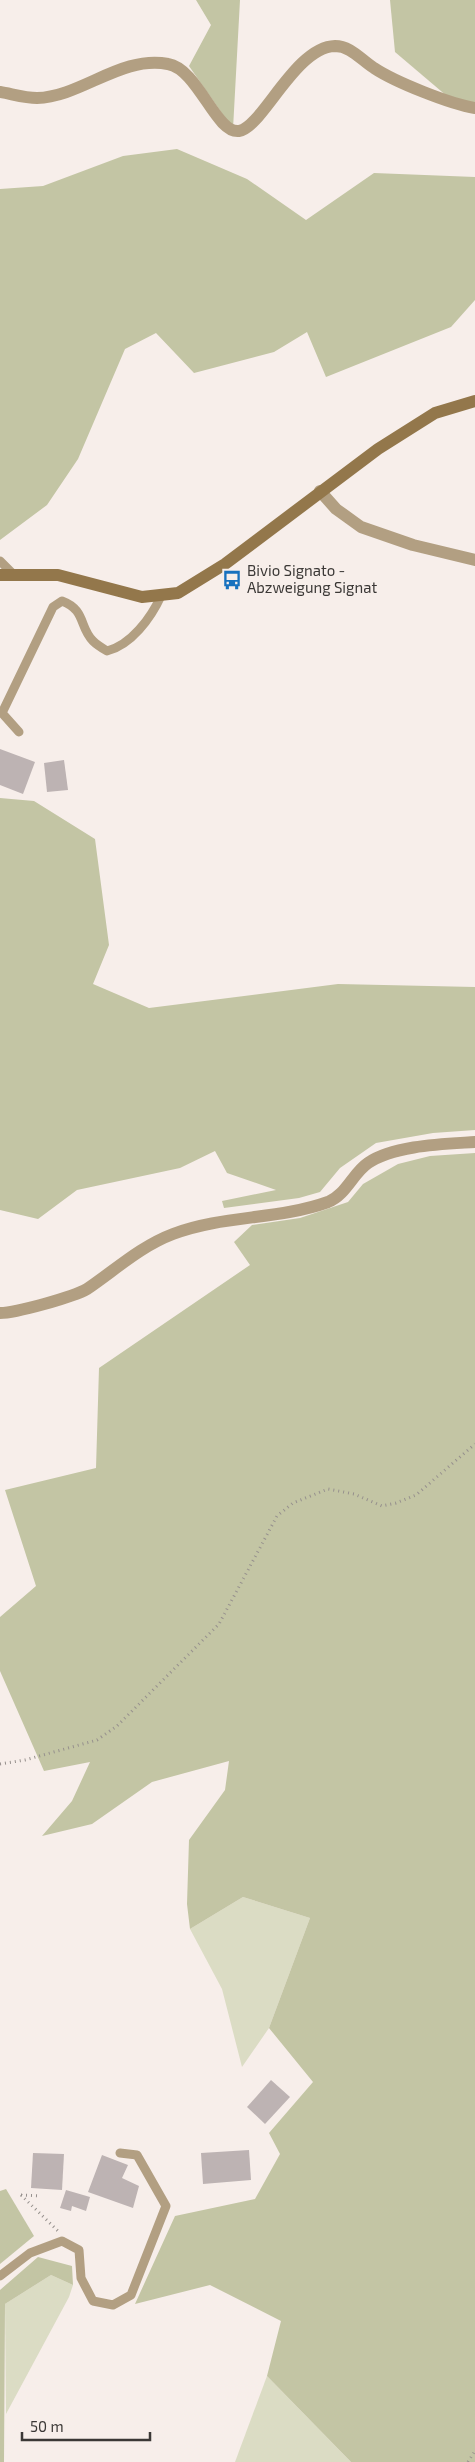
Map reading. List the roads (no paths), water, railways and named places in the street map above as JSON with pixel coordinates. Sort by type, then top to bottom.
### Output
[{"type":"main road","points":[[6,575],[58,575],[142,597],[178,593],[197,583],[378,449],[435,413],[475,401]]},
{"type":"street","points":[[0,92],[37,98],[55,95],[126,68],[168,64],[190,76],[226,127],[237,131],[248,128],[277,90],[310,57],[322,48],[337,46],[352,51],[374,68],[413,86],[458,105],[475,108]]},
{"type":"street","points":[[320,491],[336,509],[361,527],[413,545],[475,560]]},
{"type":"street","points":[[0,1313],[21,1310],[85,1290],[128,1258],[172,1234],[215,1221],[300,1210],[330,1201],[347,1187],[368,1163],[393,1153],[424,1146],[475,1142]]},
{"type":"lane","points":[[0,561],[6,575]]},
{"type":"lane","points":[[19,732],[2,713],[53,607],[62,601],[72,605],[82,617],[92,640],[107,650],[118,648],[133,635],[153,613],[161,596]]},
{"type":"lane","points":[[0,2276],[30,2253],[62,2241],[79,2250],[81,2278],[93,2301],[113,2305],[131,2295],[166,2206],[137,2155],[120,2152]]},
{"type":"place","name":"Bivio Signato - Abzweigung Signat","points":[[232,580]]}]
